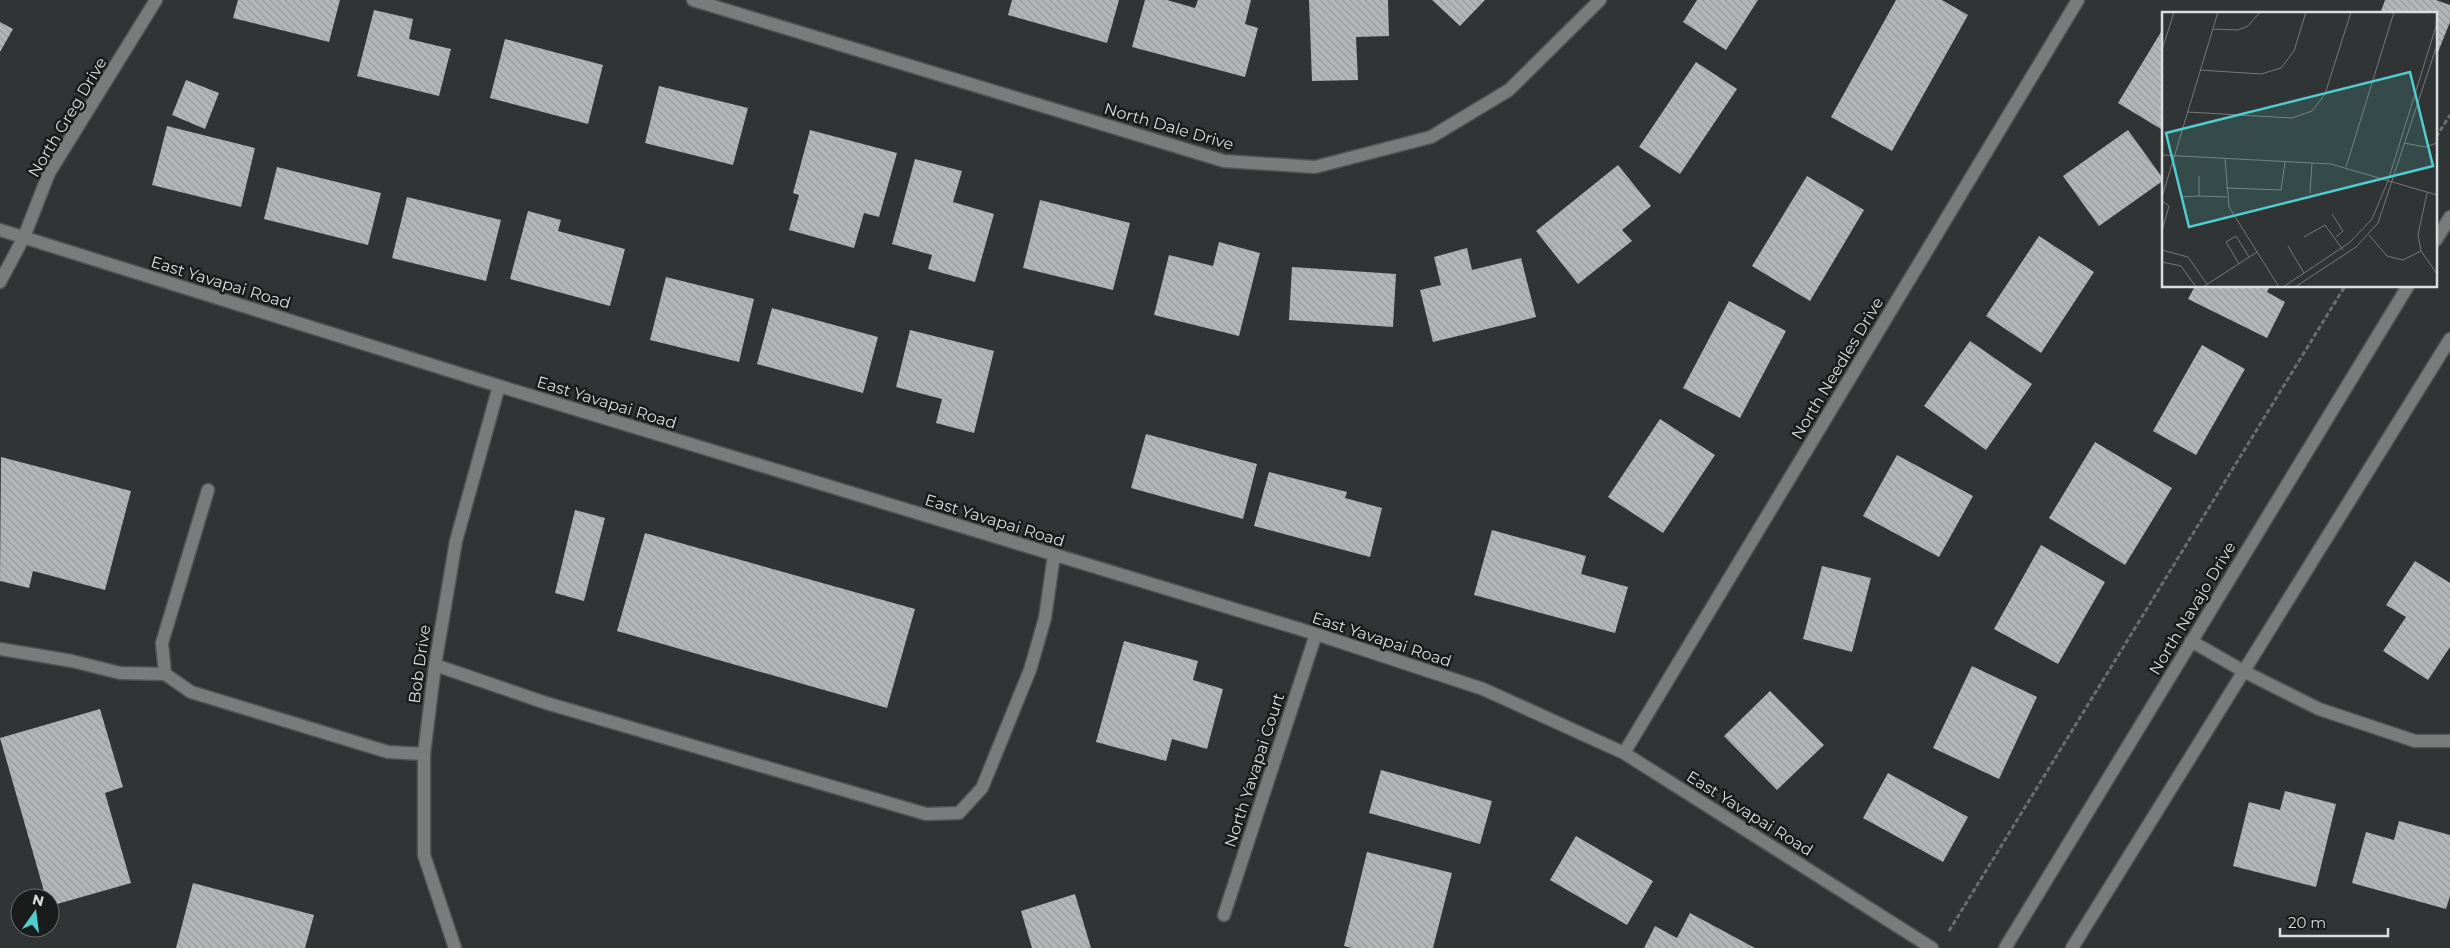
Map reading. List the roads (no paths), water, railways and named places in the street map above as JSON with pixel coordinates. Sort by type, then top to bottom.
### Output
[{"type":"street","name":"North Greg Drive","points":[[0,282],[24,237],[49,173],[156,0]]},
{"type":"street","name":"North Dale Drive","points":[[693,0],[1224,161],[1315,167],[1431,137],[1509,90],[1600,0]]},
{"type":"street","name":"North Needles Drive","points":[[1624,753],[2078,0]]},
{"type":"street","points":[[2438,237],[2450,217]]},
{"type":"street","name":"East Yavapai Road","points":[[0,230],[498,386],[1316,634],[1483,689],[1624,753],[1932,948]]},
{"type":"street","name":"North Navajo Drive","points":[[2005,948],[2407,288]]},
{"type":"street","points":[[2072,948],[2245,672],[2450,338]]},
{"type":"street","name":"Bob Drive","points":[[455,948],[424,854],[424,754],[435,665],[456,541],[498,386]]},
{"type":"street","points":[[165,674],[162,643],[208,490]]},
{"type":"street","points":[[435,665],[546,703],[926,814],[959,812],[982,788],[1030,670],[1045,618],[1054,555]]},
{"type":"street","name":"North Yavapai Court","points":[[1224,915],[1316,634]]},
{"type":"street","points":[[2191,641],[2245,672],[2328,712],[2415,741],[2450,741]]},
{"type":"street","points":[[0,649],[72,661],[120,673],[165,674],[190,692],[388,752],[424,754]]}]
